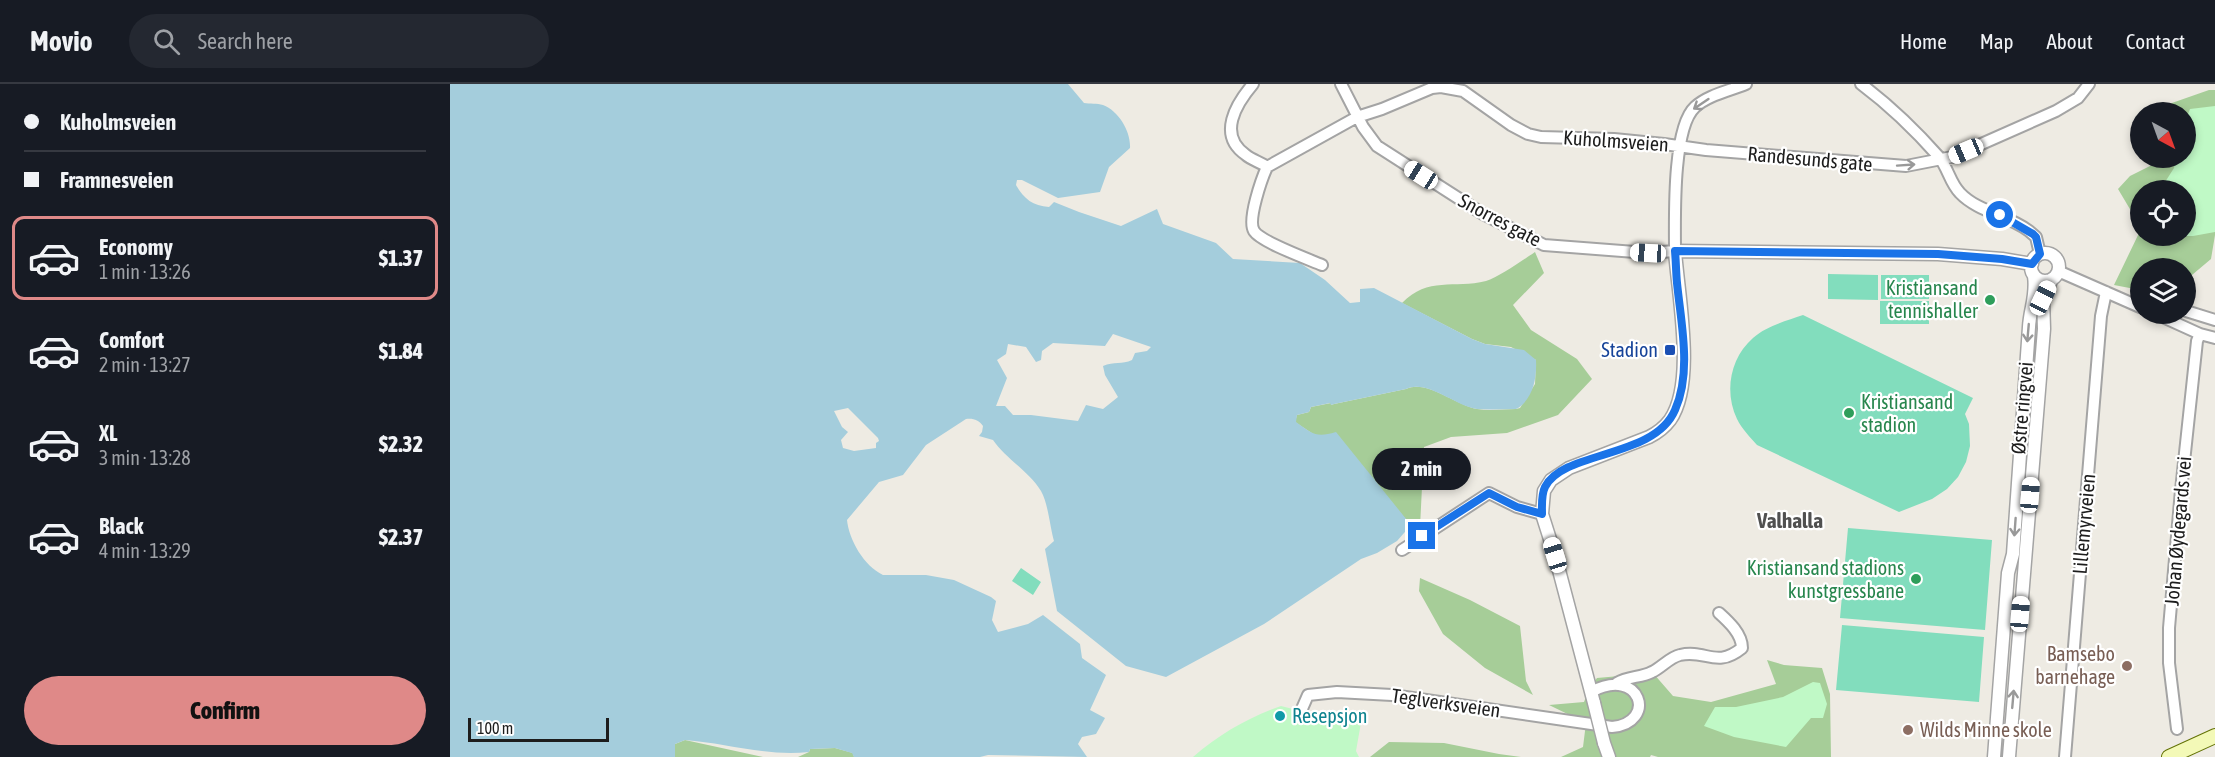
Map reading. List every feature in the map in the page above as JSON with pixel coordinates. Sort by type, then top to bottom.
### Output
[{"type":"main road","points":[[2169,757],[2186,754],[2215,736]]},
{"type":"street","points":[[1253,84],[1233,111],[1231,123],[1232,137],[1245,154],[1267,167],[1257,193],[1253,229],[1264,238],[1322,265]]},
{"type":"street","name":"Kuholmsveien","points":[[1267,167],[1357,117],[1440,86],[1470,89],[1499,117],[1528,134],[1542,137],[1614,139],[1680,146],[1685,121],[1696,106],[1711,97],[1746,84]]},
{"type":"street","points":[[1861,84],[1940,158],[1951,181],[1961,194],[2036,237],[2035,265]]},
{"type":"street","points":[[1940,158],[1952,157],[2068,105],[2078,98],[2089,84]]},
{"type":"street","points":[[1343,89],[1357,117]]},
{"type":"street","name":"Snorres gate","points":[[1357,117],[1377,146],[1483,214],[1544,245],[1648,253],[1675,251],[1938,254],[2002,259],[2035,265],[2043,281],[2055,275]]},
{"type":"street","points":[[1609,757],[1542,514],[1542,499],[1546,485],[1559,473],[1581,462],[1649,438],[1664,427],[1676,409],[1682,384],[1684,339],[1675,251],[1675,205],[1680,146]]},
{"type":"street","name":"Randesunds gate","points":[[1680,146],[1882,165],[1906,166],[1940,158]]},
{"type":"street","points":[[2035,265],[2050,254],[2059,266],[2055,275],[2130,303]]},
{"type":"street","name":"Østre ringvei","points":[[1994,757],[2008,573],[2013,554],[2030,315],[2035,298],[2035,265]]},
{"type":"street","name":"Østre ringvei","points":[[2008,757],[2043,341],[2045,309],[2043,298],[2055,275]]},
{"type":"street","name":"Lillemyrveien","points":[[2065,757],[2099,338],[2106,292]]},
{"type":"street","points":[[2196,314],[2215,320]]},
{"type":"street","points":[[2178,324],[2215,338]]},
{"type":"street","name":"Johan Øydegards vei","points":[[2177,729],[2169,663],[2169,628],[2187,432],[2200,334]]},
{"type":"street","points":[[1402,550],[1489,493],[1517,507],[1542,514]]},
{"type":"street","points":[[1592,697],[1608,684],[1642,677],[1679,655],[1728,658],[1742,648],[1742,641],[1719,613]]},
{"type":"street","name":"Teglverksveien","points":[[1301,711],[1308,695],[1337,692],[1367,693],[1410,697],[1612,727],[1630,722],[1639,707],[1638,698],[1633,690],[1617,683]]},
{"type":"green space","points":[[2215,90],[2215,235],[2211,259],[2196,272],[2196,258],[2130,258],[2130,288],[2114,285],[2133,246],[2196,246],[2196,180],[2130,180],[2130,209],[2118,189],[2130,176],[2146,168],[2196,168],[2196,102],[2175,102]]},
{"type":"green space","points":[[2215,106],[2215,232],[2196,235],[2196,180],[2166,180],[2174,168],[2196,168],[2196,108]]},
{"type":"green space","points":[[1535,252],[1544,273],[1513,305],[1531,330],[1577,359],[1592,379],[1558,415],[1507,433],[1451,437],[1424,447],[1420,527],[1410,525],[1323,436],[1316,436],[1295,422],[1297,415],[1309,412],[1311,407],[1331,403],[1331,405],[1414,387],[1432,390],[1477,409],[1520,408],[1535,384],[1536,360],[1511,347],[1485,344],[1472,339],[1402,303],[1422,289],[1432,286],[1486,281]]},
{"type":"green space","points":[[1828,274],[1878,275],[1878,300],[1828,299]]},
{"type":"green space","points":[[1881,275],[1929,275],[1929,299],[1881,299]]},
{"type":"green space","points":[[1880,301],[1929,301],[1929,324],[1880,324]]},
{"type":"green space","points":[[1803,315],[1973,398],[1965,414],[1969,424],[1970,446],[1966,462],[1958,477],[1947,489],[1932,499],[1899,512],[1757,445],[1746,433],[1737,419],[1731,398],[1730,387],[1734,365],[1745,346],[1764,330]]},
{"type":"green space","name":"Kristiansand stadions kunstgressbane","points":[[1848,528],[1992,540],[1985,630],[1840,618]]},
{"type":"green space","points":[[1021,568],[1041,582],[1033,595],[1012,581]]},
{"type":"green space","points":[[1420,578],[1470,600],[1520,626],[1526,681],[1533,695],[1485,668],[1443,634],[1419,591]]},
{"type":"green space","points":[[1842,625],[1984,637],[1979,702],[1836,690]]},
{"type":"green space","points":[[1767,660],[1784,665],[1822,668],[1830,694],[1831,757],[1658,757],[1651,755],[1650,757],[1561,757],[1583,747],[1586,723],[1549,705],[1584,702],[1597,678],[1653,673],[1673,696],[1711,702],[1776,684]]},
{"type":"green space","points":[[1813,682],[1820,683],[1827,704],[1823,718],[1811,718],[1786,747],[1734,737],[1704,726],[1715,707],[1736,707],[1783,697]]},
{"type":"green space","points":[[1281,706],[1301,711],[1362,717],[1356,751],[1359,757],[1193,757],[1234,727]]},
{"type":"green space","points":[[685,740],[763,757],[675,757],[675,744]]},
{"type":"green space","points":[[1389,742],[1444,743],[1521,757],[1370,757]]},
{"type":"green space","points":[[835,748],[853,753],[854,757],[798,757],[809,752],[810,749]]},
{"type":"water","points":[[450,84],[1068,84],[1084,103],[1103,105],[1119,117],[1126,129],[1130,148],[1109,167],[1100,192],[1058,198],[1022,180],[1017,180],[1016,185],[1030,201],[1049,207],[1054,202],[1121,226],[1157,209],[1163,224],[1216,243],[1233,259],[1300,263],[1325,280],[1350,303],[1360,302],[1360,289],[1374,288],[1472,339],[1485,344],[1524,350],[1536,360],[1533,388],[1522,405],[1516,409],[1477,409],[1432,390],[1414,387],[1331,405],[1330,403],[1311,407],[1309,412],[1297,415],[1296,422],[1311,432],[1324,435],[1336,432],[1411,525],[1397,541],[1361,559],[1264,624],[1166,677],[1126,666],[1057,611],[1045,549],[1054,541],[1041,491],[993,440],[979,436],[983,426],[978,421],[966,419],[926,445],[903,475],[879,482],[847,520],[854,544],[876,571],[883,575],[926,575],[954,580],[991,597],[996,601],[992,620],[998,632],[1028,624],[1043,615],[1080,644],[1082,658],[1106,675],[1090,710],[1105,718],[1096,734],[1082,737],[1078,744],[1087,757],[988,755],[980,757],[854,757],[852,753],[835,748],[778,753],[685,740],[675,744],[675,757],[450,757]],"holes":[[[1113,334],[1151,347],[1147,351],[1135,353],[1132,360],[1103,366],[1105,375],[1118,397],[1103,409],[1086,405],[1078,421],[1013,415],[1005,406],[996,406],[1007,378],[997,360],[1006,354],[1008,344],[1026,347],[1036,362],[1041,360],[1042,351],[1053,343],[1105,346]],[[848,408],[878,438],[876,448],[854,451],[843,448],[841,440],[848,432],[842,427],[834,411]]]},
{"type":"place","name":"Kristiansand tennishaller","points":[[1990,300]]},
{"type":"place","name":"Stadion","points":[[1670,350]]},
{"type":"place","name":"Kristiansand stadion","points":[[1849,413]]},
{"type":"place","name":"Kristiansand stadions kunstgressbane","points":[[1916,579]]},
{"type":"place","name":"Bamsebo barnehage","points":[[2127,666]]},
{"type":"place","name":"Resepsjon","points":[[1280,716]]},
{"type":"place","name":"Wilds Minne skole","points":[[1908,730]]},
{"type":"district","name":"Valhalla","points":[[1790,521]]},
{"type":"route","points":[[1422,536],[1489,493],[1517,507],[1542,514],[1542,499],[1546,485],[1559,473],[1581,462],[1649,438],[1664,427],[1676,409],[1682,384],[1684,355],[1675,251],[1938,254],[2032,264],[2040,254],[2036,237],[2025,227],[2000,215]]}]
